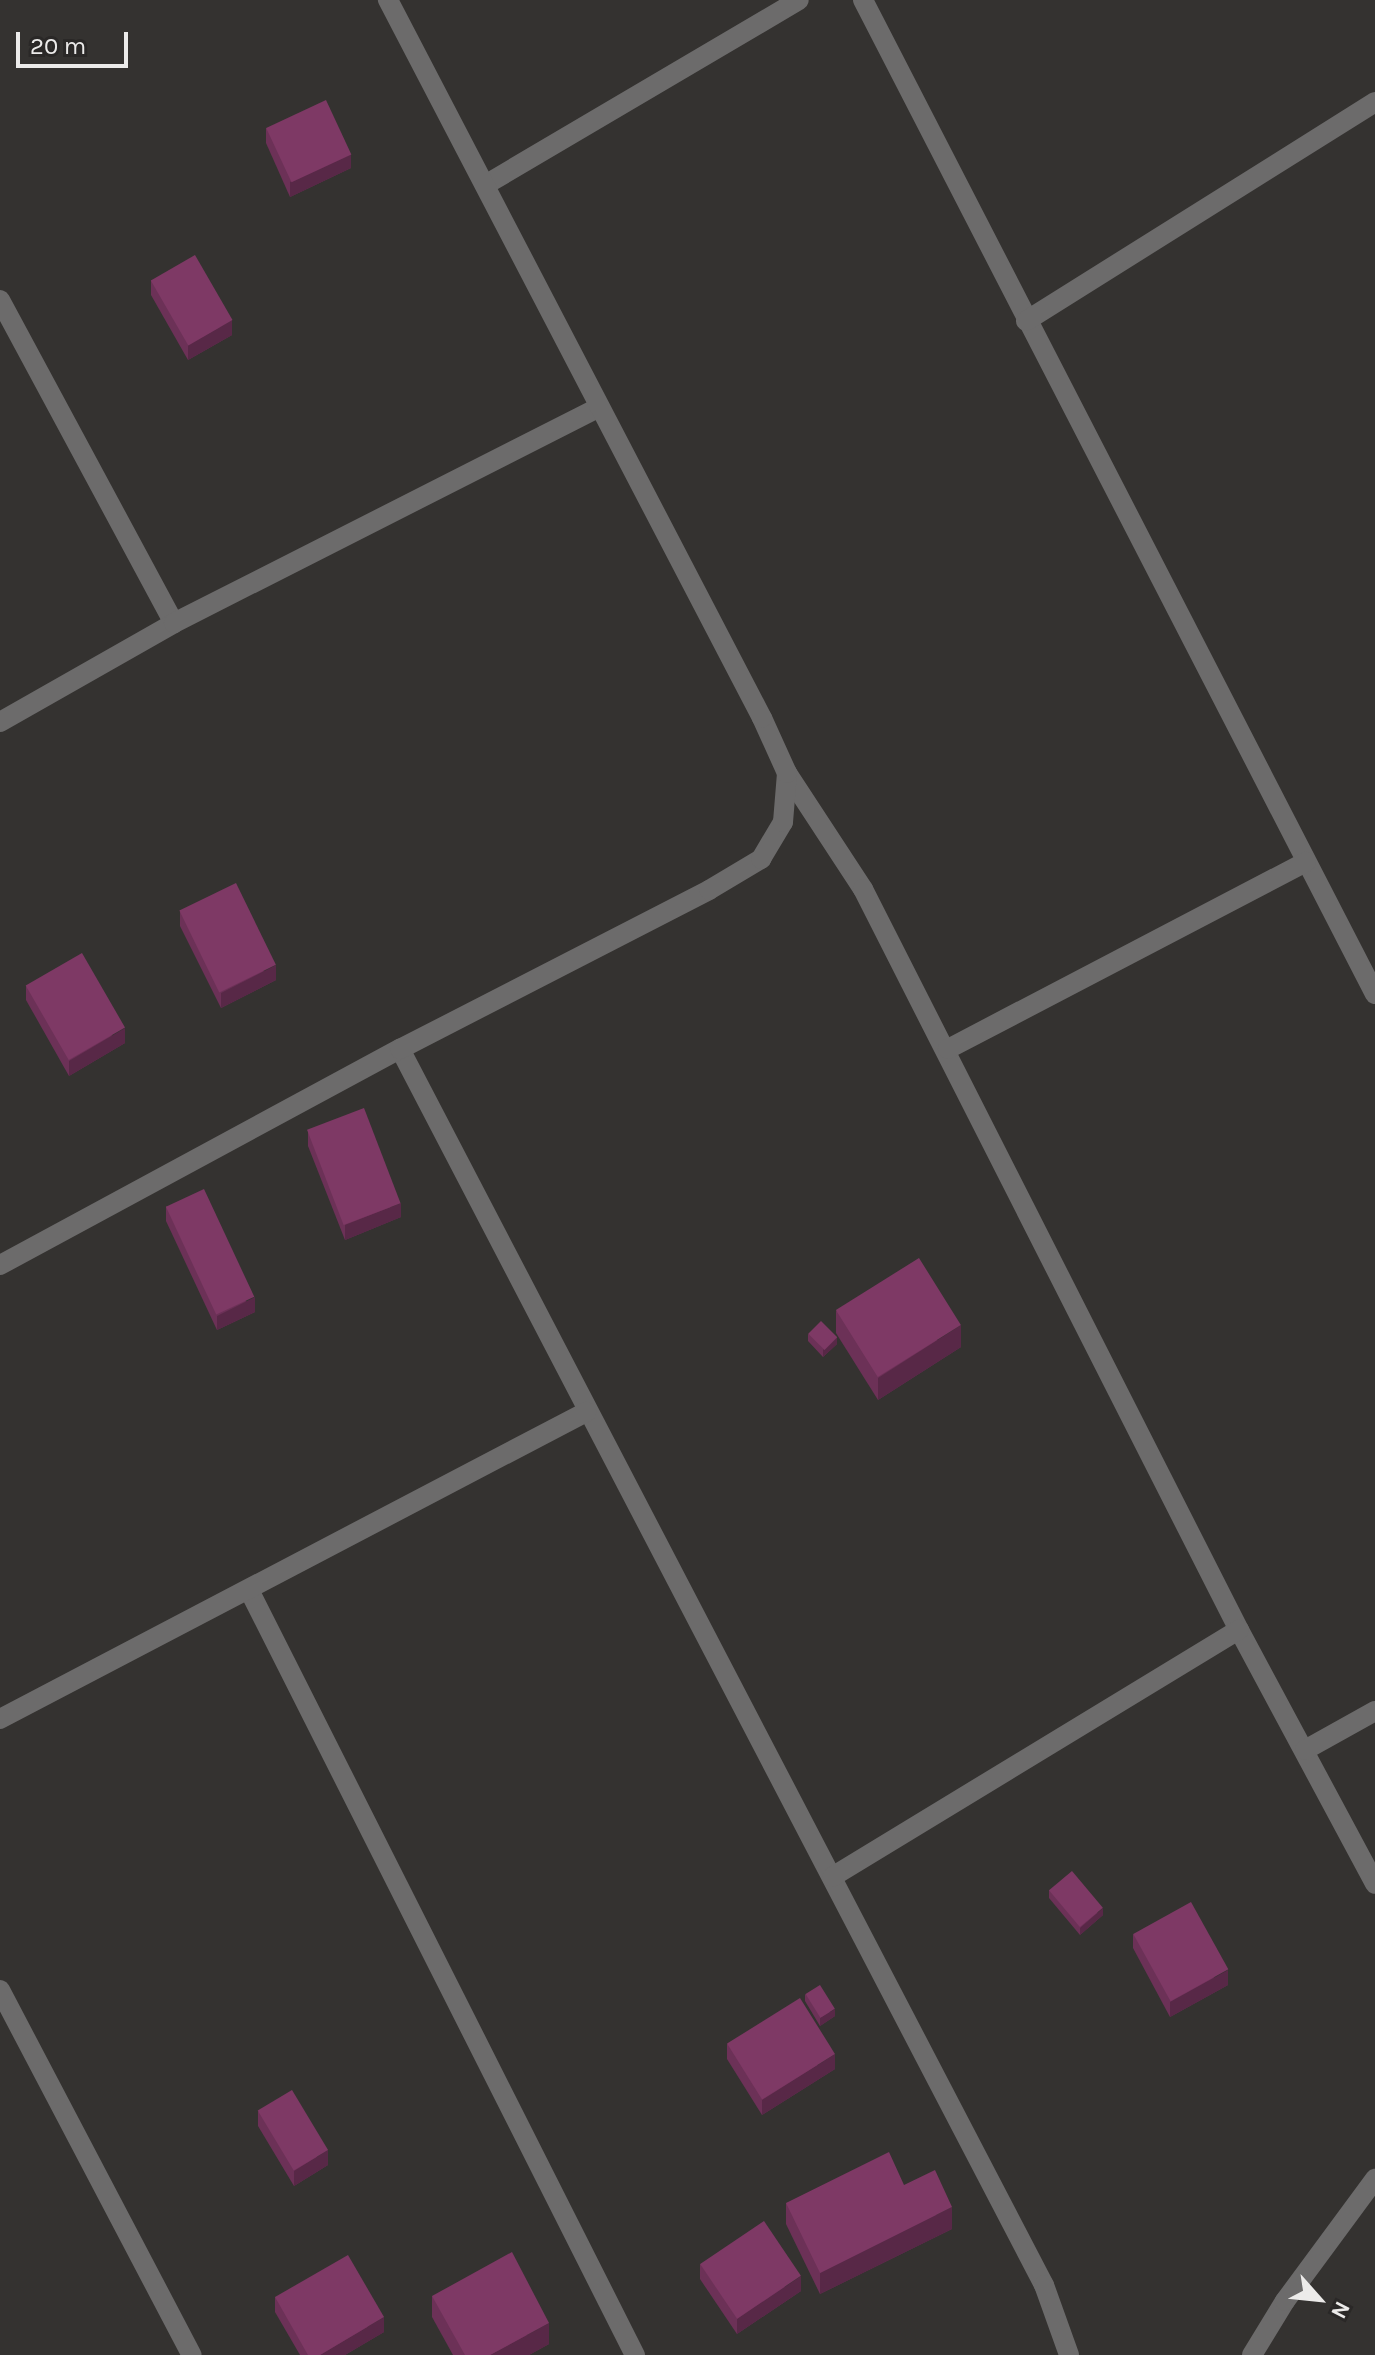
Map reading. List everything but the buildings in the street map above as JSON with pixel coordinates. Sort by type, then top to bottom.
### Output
[{"type":"street","points":[[388,0],[787,773],[863,889],[948,1049],[1239,1630],[1375,1884]]},
{"type":"street","points":[[485,185],[799,0]]},
{"type":"street","points":[[863,0],[1375,994]]},
{"type":"street","points":[[1026,321],[1375,102]]},
{"type":"street","points":[[0,300],[174,623]]},
{"type":"street","points":[[0,722],[174,623],[599,407]]},
{"type":"street","points":[[0,1265],[761,859],[783,822],[787,773]]},
{"type":"street","points":[[948,1049],[1306,862]]},
{"type":"street","points":[[400,1049],[586,1412],[1044,2285],[1069,2355]]},
{"type":"street","points":[[0,1719],[586,1412]]},
{"type":"street","points":[[249,1590],[635,2355]]},
{"type":"street","points":[[832,1877],[1239,1630]]},
{"type":"street","points":[[1305,1750],[1375,1711]]},
{"type":"street","points":[[0,1990],[192,2355]]},
{"type":"street","points":[[1252,2355],[1285,2301],[1375,2179]]}]
